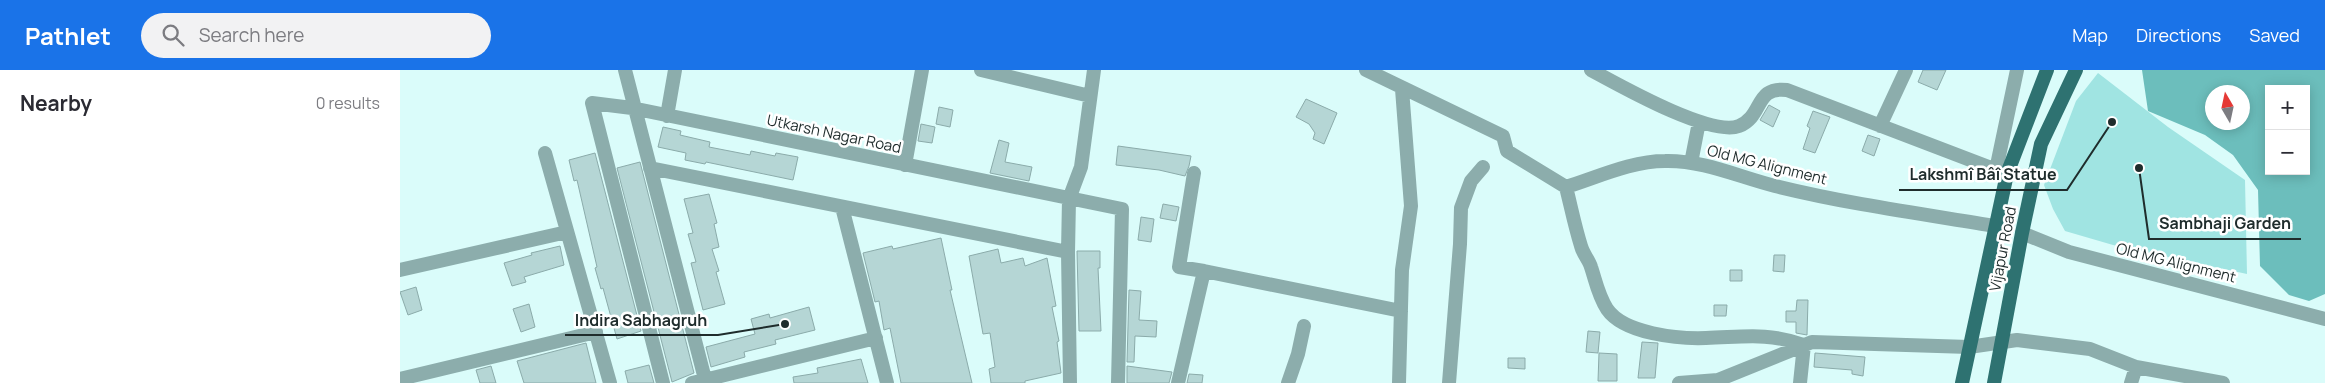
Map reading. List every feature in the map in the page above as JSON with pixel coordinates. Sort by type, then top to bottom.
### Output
[{"type":"main road","name":"Vijapur Road","points":[[1962,383],[1995,226],[2002,172],[2047,70]]},
{"type":"main road","name":"Vijapur Road","points":[[1994,383],[2041,144],[2076,70]]},
{"type":"street","points":[[625,70],[701,382],[876,338]]},
{"type":"street","points":[[667,116],[675,70]]},
{"type":"street","points":[[905,165],[922,70]]},
{"type":"street","points":[[981,70],[1090,96]]},
{"type":"street","points":[[1056,383],[1070,381],[1069,199],[1081,167],[1094,70]]},
{"type":"street","points":[[1366,70],[1402,89],[1504,136],[1507,151],[1566,187],[1581,248],[1591,266],[1594,285],[1608,311],[1627,325],[1680,338],[1762,336],[1785,338],[1804,345]]},
{"type":"street","name":"Old MG Alignment","points":[[1591,70],[1639,95],[1699,122],[1691,163],[1810,194],[1995,226]]},
{"type":"street","points":[[1880,126],[1906,70]]},
{"type":"street","points":[[1699,122],[1723,128],[1739,126],[1751,117],[1766,94],[1775,89],[1786,90],[2002,172],[2018,70]]},
{"type":"street","points":[[1399,383],[1402,270],[1411,206],[1402,89]]},
{"type":"street","name":"Utkarsh Nagar Road","points":[[663,383],[592,103],[635,109],[1122,210],[1118,383]]},
{"type":"street","points":[[545,153],[610,383]]},
{"type":"street","points":[[1566,187],[1643,163],[1665,161],[1691,163]]},
{"type":"street","points":[[1449,383],[1461,208],[1471,181],[1482,167]]},
{"type":"street","points":[[650,168],[1068,252]]},
{"type":"street","points":[[1194,173],[1179,267],[1401,311]]},
{"type":"street","points":[[842,207],[887,383]]},
{"type":"street","points":[[400,270],[567,232]]},
{"type":"street","name":"Old MG Alignment","points":[[2022,233],[2046,244],[2078,254],[2325,319]]},
{"type":"street","points":[[1178,383],[1204,272]]},
{"type":"street","points":[[1288,383],[1298,354],[1304,326]]},
{"type":"street","points":[[400,379],[596,332]]},
{"type":"street","points":[[1679,383],[1724,380],[1812,342],[1969,347],[2017,340],[2090,349],[2136,367],[2201,381],[2223,383]]},
{"type":"street","points":[[1800,383],[1804,345]]},
{"type":"street","points":[[2131,383],[2136,367]]},
{"type":"shaded area","points":[[2142,70],[2325,70],[2325,294],[2309,301],[2289,295],[2260,266],[2258,190],[2233,155],[2205,135],[2148,111]]},
{"type":"shaded area","points":[[2098,73],[2168,127],[2245,180],[2247,274],[2113,245],[2065,231],[2053,209],[2044,185],[2076,101]]},
{"type":"building","points":[[1923,70],[1946,70],[1937,90],[1918,82]]},
{"type":"building","points":[[1306,99],[1337,113],[1324,144],[1313,139],[1315,133],[1309,124],[1296,117]]},
{"type":"building","points":[[1769,105],[1780,111],[1773,127],[1760,120]]},
{"type":"building","points":[[939,107],[953,110],[950,127],[936,124]]},
{"type":"building","points":[[1813,111],[1830,117],[1815,153],[1803,149],[1810,128],[1807,126]]},
{"type":"building","points":[[921,124],[935,127],[932,143],[918,141]]},
{"type":"building","points":[[663,127],[681,131],[680,135],[710,142],[709,147],[750,155],[751,151],[775,156],[776,153],[798,157],[793,180],[706,162],[705,164],[685,160],[686,153],[658,147]]},
{"type":"building","points":[[1868,135],[1880,139],[1874,156],[1862,151]]},
{"type":"building","points":[[999,140],[1009,143],[1005,162],[1032,167],[1029,181],[990,173]]},
{"type":"building","points":[[1118,146],[1191,156],[1189,166],[1185,176],[1159,170],[1116,165]]},
{"type":"building","points":[[595,153],[641,331],[617,339],[603,288],[601,289],[595,268],[597,267],[577,180],[574,181],[569,160]]},
{"type":"building","points":[[640,162],[694,373],[672,382],[617,168]]},
{"type":"building","points":[[709,194],[717,223],[714,224],[719,247],[712,249],[719,271],[716,272],[725,304],[703,310],[691,263],[696,262],[688,234],[693,233],[684,199]]},
{"type":"building","points":[[1163,204],[1179,207],[1176,221],[1160,218]]},
{"type":"building","points":[[1141,217],[1154,219],[1151,242],[1138,240]]},
{"type":"building","points":[[941,238],[952,290],[950,290],[972,383],[901,383],[890,328],[884,330],[879,301],[875,302],[863,253],[892,246],[893,249]]},
{"type":"building","points":[[560,246],[564,265],[524,277],[526,282],[512,286],[504,263],[532,255],[531,253]]},
{"type":"building","points":[[998,249],[1001,263],[1023,258],[1025,266],[1047,258],[1056,306],[1052,307],[1059,341],[1057,342],[1061,373],[1025,381],[1025,383],[991,383],[989,369],[995,367],[990,333],[983,334],[969,256]]},
{"type":"building","points":[[1077,251],[1100,251],[1100,268],[1098,268],[1101,331],[1079,331]]},
{"type":"building","points":[[1774,255],[1785,255],[1784,272],[1773,271]]},
{"type":"building","points":[[1730,270],[1742,270],[1742,281],[1730,281]]},
{"type":"building","points":[[416,287],[422,310],[408,315],[400,292]]},
{"type":"building","points":[[1129,290],[1141,291],[1139,320],[1157,321],[1156,337],[1135,336],[1134,362],[1127,362]]},
{"type":"building","points":[[1797,300],[1808,300],[1807,335],[1796,333],[1796,322],[1786,322],[1786,311],[1796,311]]},
{"type":"building","points":[[529,304],[535,327],[521,332],[513,309]]},
{"type":"building","points":[[1714,305],[1727,305],[1726,316],[1714,316]]},
{"type":"building","points":[[809,307],[815,330],[775,340],[776,344],[744,352],[745,357],[711,367],[706,347],[755,334],[751,319],[769,314],[770,318]]},
{"type":"building","points":[[1588,331],[1600,332],[1598,353],[1586,352]]},
{"type":"building","points":[[1642,342],[1658,343],[1655,378],[1638,378]]},
{"type":"building","points":[[586,343],[596,383],[524,383],[517,361]]},
{"type":"building","points":[[1599,353],[1617,354],[1617,381],[1598,381]]},
{"type":"building","points":[[1815,353],[1865,357],[1863,376],[1852,374],[1852,370],[1814,367]]},
{"type":"building","points":[[1508,358],[1525,358],[1525,369],[1508,368]]},
{"type":"building","points":[[861,359],[868,383],[794,383],[793,377],[818,373],[817,368]]},
{"type":"building","points":[[649,365],[654,383],[628,383],[625,371]]},
{"type":"building","points":[[491,366],[496,383],[480,383],[476,370]]},
{"type":"building","points":[[1127,366],[1172,372],[1169,383],[1127,383]]},
{"type":"building","points":[[1189,374],[1203,375],[1202,383],[1187,383]]},
{"type":"place","name":"Lakshmî Bâî Statue","points":[[2112,122]]},
{"type":"place","name":"Sambhaji Garden","points":[[2139,168]]},
{"type":"place","name":"Indira Sabhagruh","points":[[785,324]]}]
